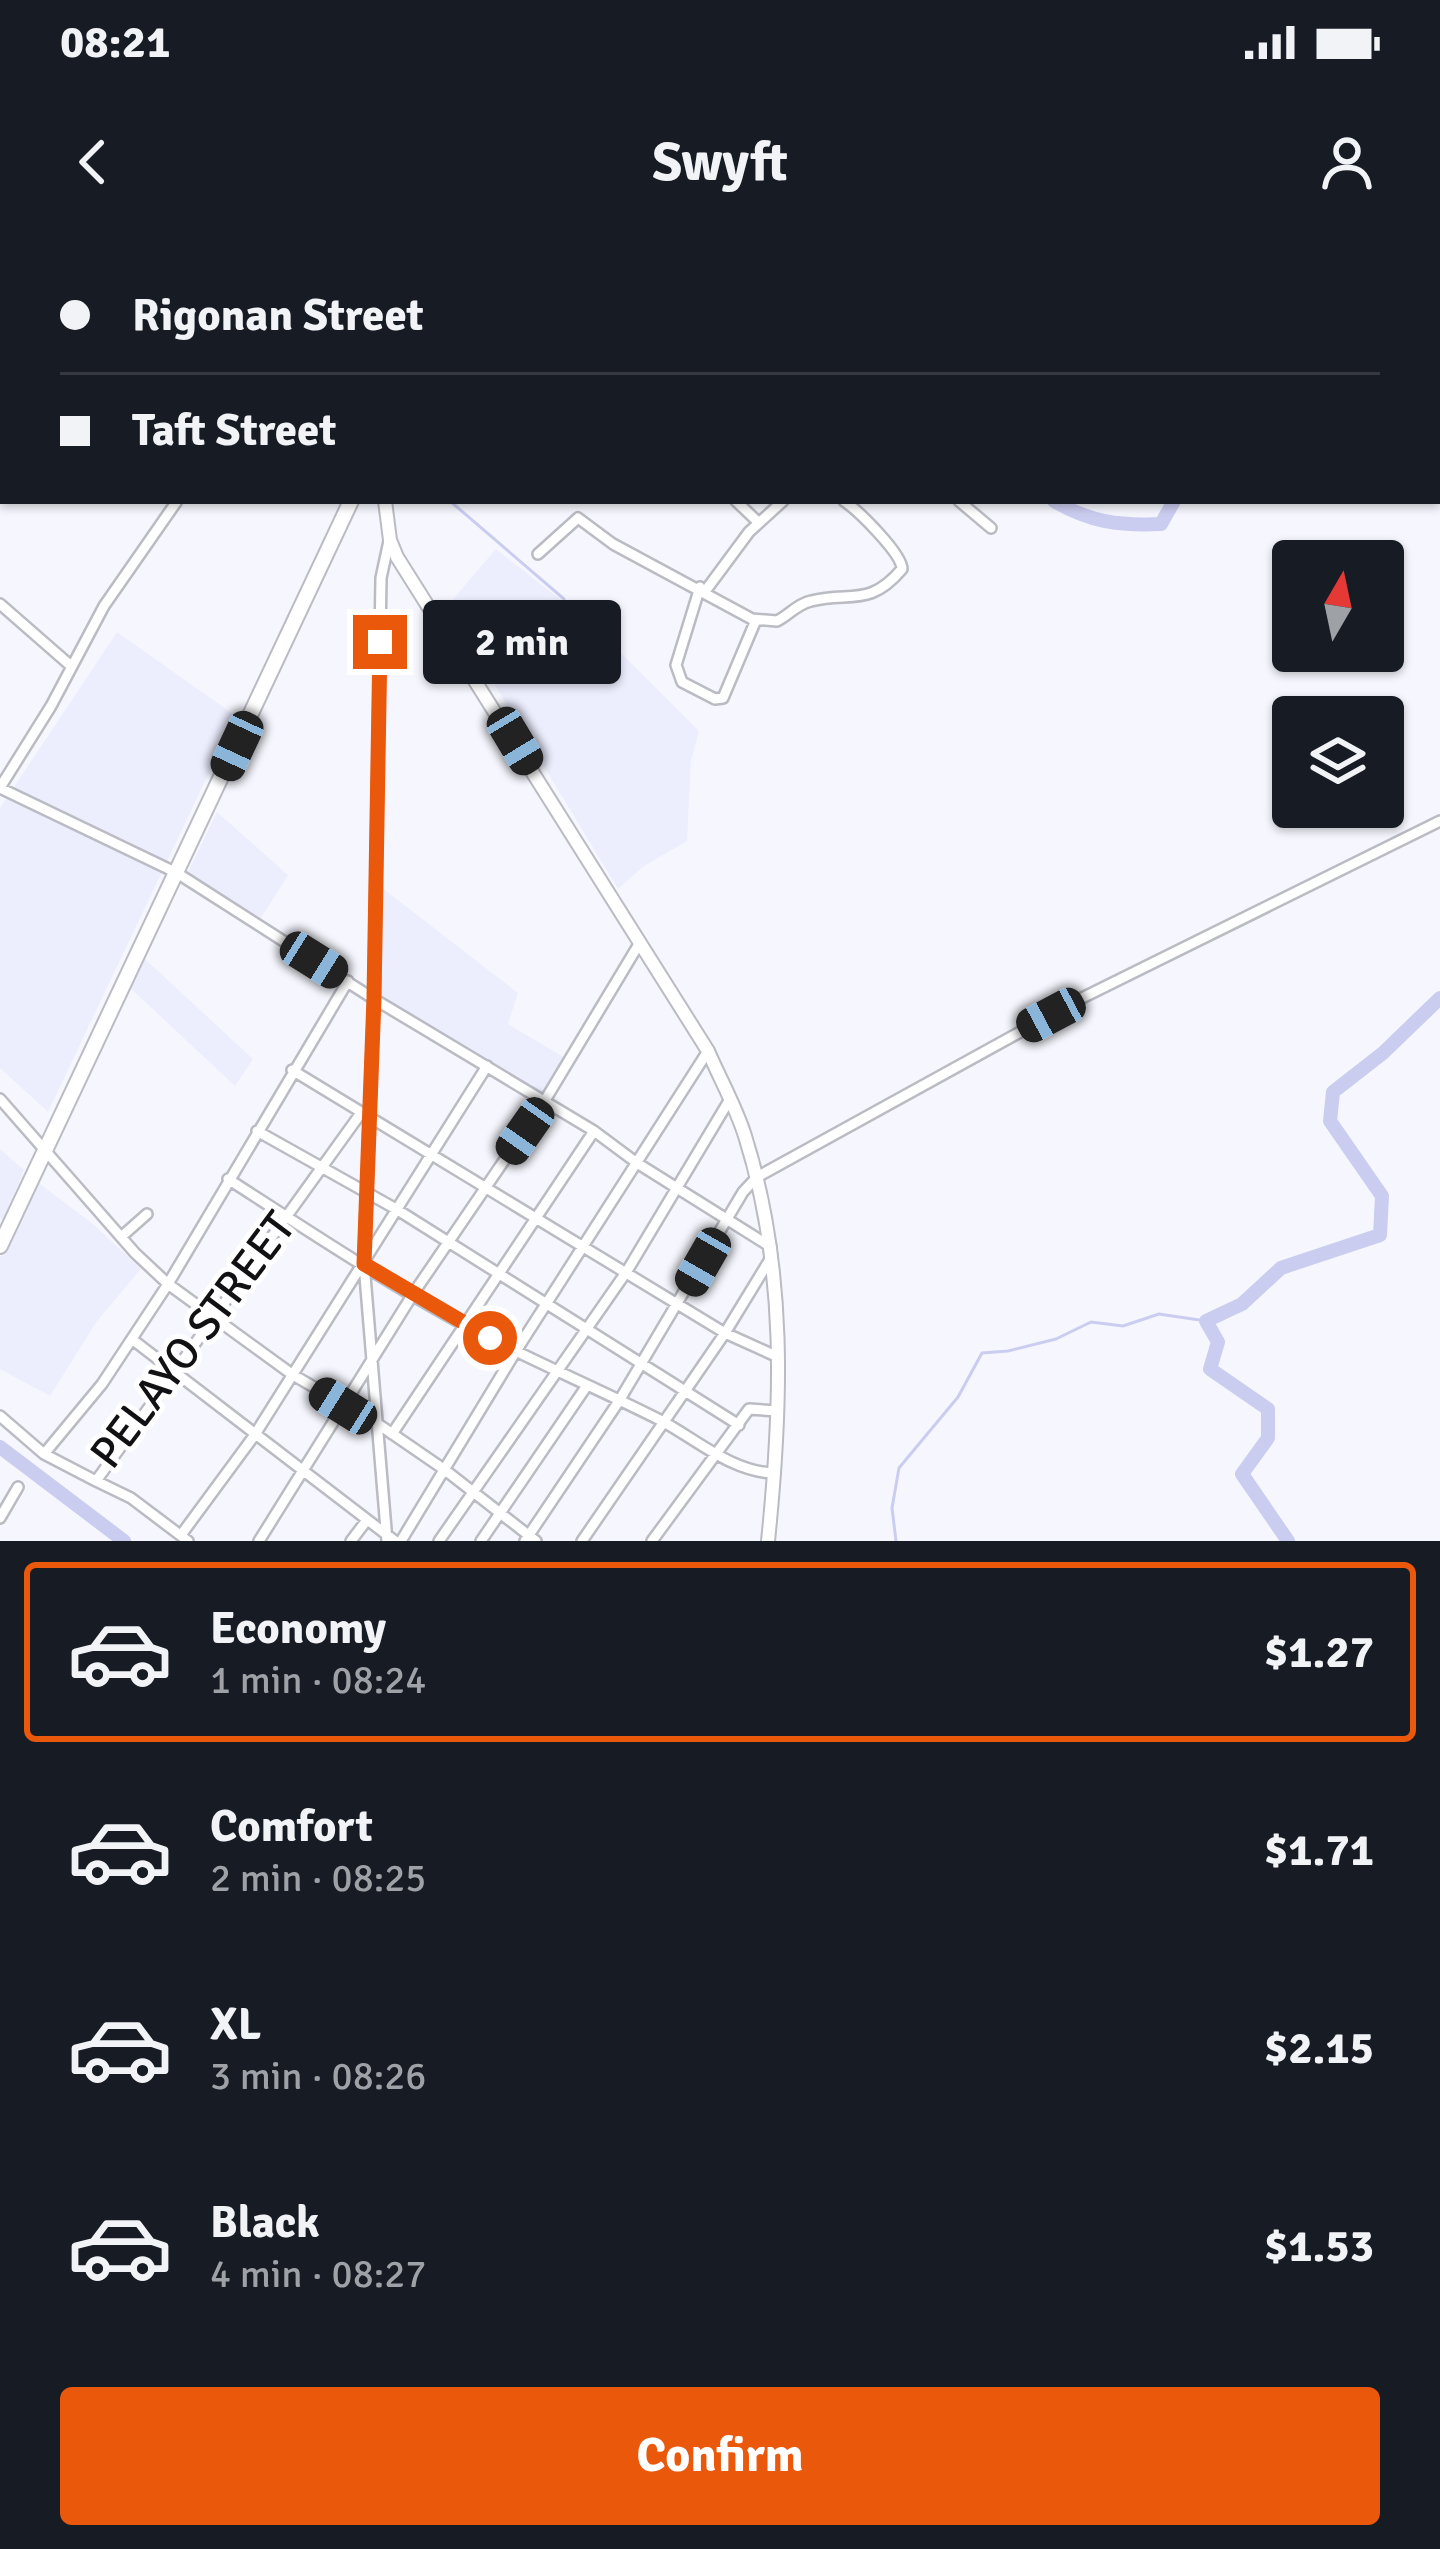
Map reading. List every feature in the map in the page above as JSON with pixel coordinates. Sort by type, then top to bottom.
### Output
[{"type":"highway","points":[[0,1246],[350,504]]},
{"type":"main road","points":[[386,504],[390,540],[407,573],[707,1051],[730,1100],[757,1177],[771,1252],[780,1358],[768,1541]]},
{"type":"street","points":[[175,504],[104,606],[1,787],[177,873],[594,1131],[771,1252],[724,1333],[582,1541]]},
{"type":"street","points":[[739,504],[758,522]]},
{"type":"street","points":[[756,620],[723,698],[715,699],[682,682],[676,665],[703,589],[758,522],[779,504]]},
{"type":"street","points":[[538,554],[578,518],[613,544],[756,620],[777,621],[806,602],[856,599],[899,574],[903,561],[848,504]]},
{"type":"street","points":[[860,512],[868,504]]},
{"type":"street","points":[[963,504],[991,528]]},
{"type":"street","points":[[390,540],[381,578],[364,1264],[393,1540]]},
{"type":"street","points":[[0,604],[70,666]]},
{"type":"street","points":[[0,1099],[168,1284],[293,1375],[378,1424],[445,1471],[501,1511],[530,1539],[757,1177],[1080,999],[1440,820]]},
{"type":"street","points":[[259,1541],[413,1294],[544,1102],[639,944]]},
{"type":"street","points":[[44,1454],[133,1340],[348,981]]},
{"type":"street","points":[[393,1540],[445,1471],[707,1051]]},
{"type":"street","points":[[96,1481],[131,1498],[185,1538],[488,1066]]},
{"type":"street","points":[[292,1070],[724,1333],[780,1358]]},
{"type":"street","points":[[439,1541],[587,1331],[730,1100]]},
{"type":"street","name":"PELAYO STREET","points":[[0,1416],[44,1454],[96,1481],[321,1167],[365,1116]]},
{"type":"street","points":[[257,1131],[396,1209],[739,1425]]},
{"type":"street","points":[[392,1434],[594,1131]]},
{"type":"street","points":[[228,1179],[515,1352],[754,1472],[775,1473]]},
{"type":"street","points":[[121,1237],[147,1214]]},
{"type":"street","points":[[133,1340],[393,1540]]},
{"type":"street","points":[[481,1541],[586,1387]]},
{"type":"street","points":[[652,1541],[749,1409],[778,1411]]},
{"type":"street","points":[[0,1518],[18,1487]]},
{"type":"street","points":[[351,1541],[368,1520]]},
{"type":"shaded area","points":[[496,549],[593,625],[699,731],[691,761],[687,841],[644,866],[618,889],[447,606]]},
{"type":"shaded area","points":[[117,632],[236,716],[48,1112],[0,1068],[0,808]]},
{"type":"shaded area","points":[[217,812],[288,875],[261,918],[187,874]]},
{"type":"shaded area","points":[[381,887],[518,993],[508,1024],[567,1059],[544,1094],[378,995]]},
{"type":"shaded area","points":[[144,958],[253,1059],[235,1086],[130,988]]},
{"type":"shaded area","points":[[0,1149],[24,1170],[3,1221],[0,1218]]},
{"type":"shaded area","points":[[36,1181],[93,1224],[141,1269],[97,1321],[50,1396],[0,1369],[0,1258]]},
{"type":"waterway","points":[[453,504],[564,599]]},
{"type":"waterway","points":[[1060,504],[1093,518],[1146,524],[1161,524],[1172,504]]},
{"type":"waterway","points":[[1288,1541],[1242,1474],[1268,1438],[1268,1409],[1210,1369],[1218,1342],[1206,1321],[1242,1304],[1281,1268],[1380,1235],[1382,1196],[1330,1121],[1333,1092],[1383,1053],[1440,998]]},
{"type":"waterway","points":[[896,1541],[892,1508],[899,1468],[958,1397],[982,1353],[1056,1339],[1091,1322],[1123,1326],[1159,1314],[1206,1321]]},
{"type":"waterway","points":[[0,1447],[124,1541]]},
{"type":"route","points":[[380,642],[364,1264],[490,1338]]}]
